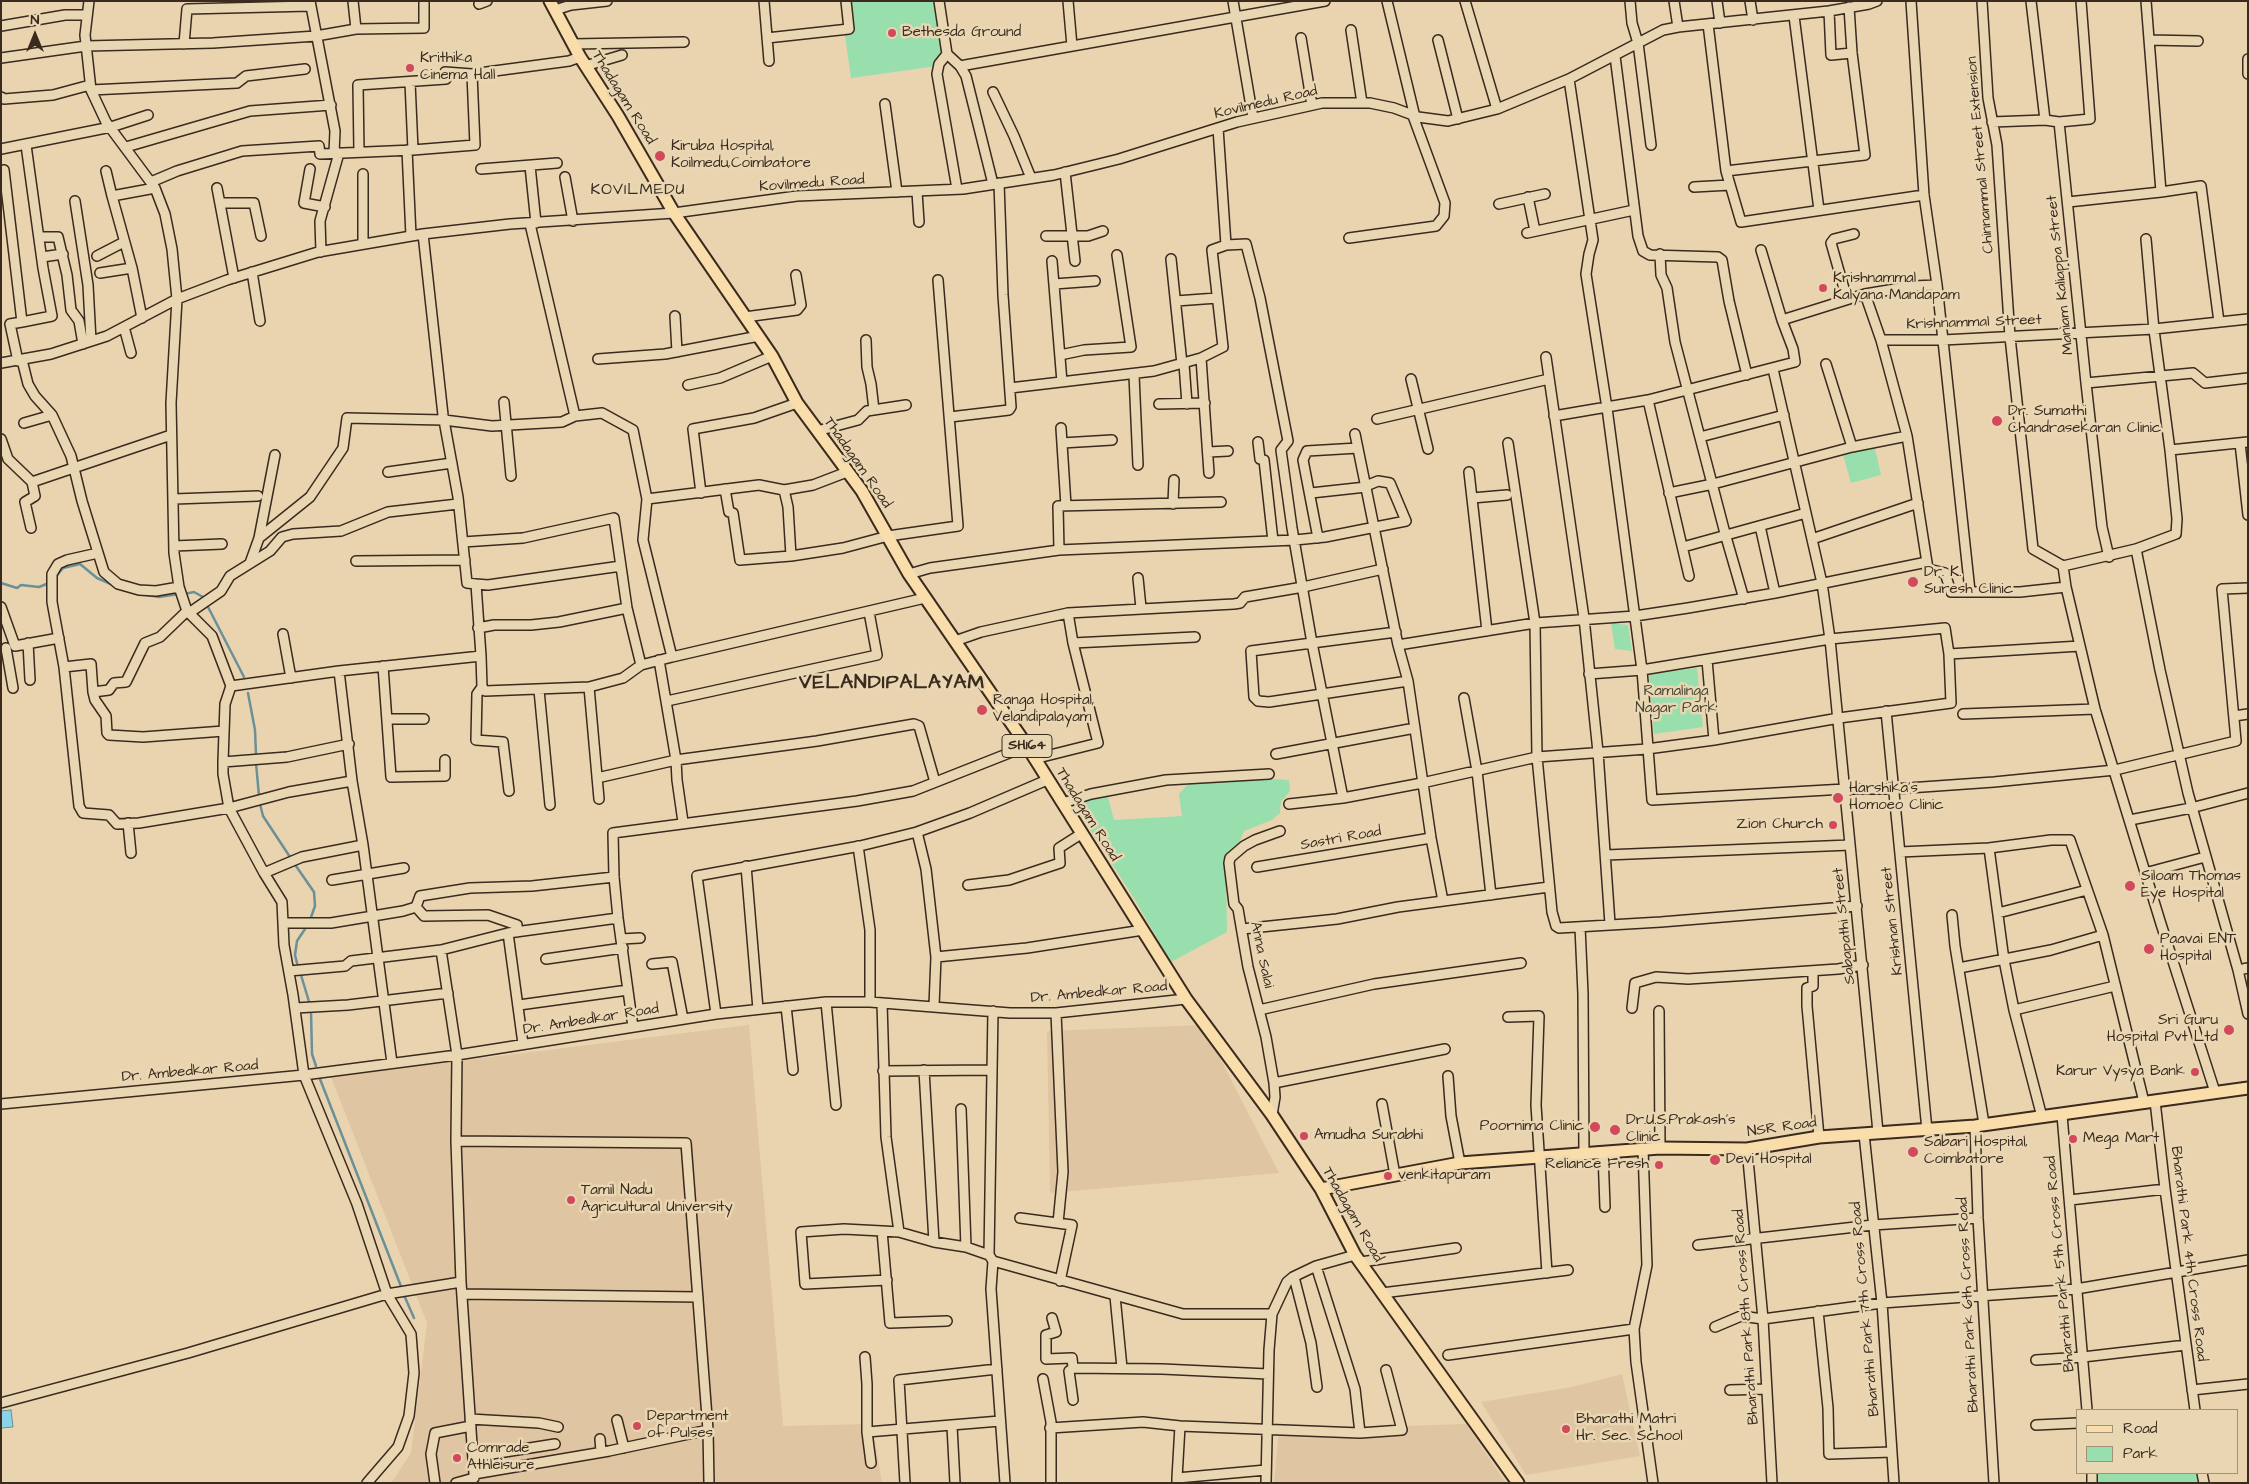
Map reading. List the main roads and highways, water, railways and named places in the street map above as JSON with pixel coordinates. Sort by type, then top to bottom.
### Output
[{"type":"main road","name":"Thadagam Road","points":[[552,6],[583,62],[618,116],[674,213],[772,356],[797,403],[862,491],[909,574],[1027,746],[1186,999],[1272,1115],[1321,1189],[1358,1259],[1518,1483]]},
{"type":"main road","name":"NSR Road","points":[[1321,1189],[1460,1163],[1660,1148],[1747,1149],[1819,1137],[1927,1130],[2062,1115],[2248,1088]]},
{"type":"water","points":[[11,1410],[13,1427],[1,1428],[1,1411]]},
{"type":"waterway","points":[[55,578],[63,568],[80,564],[97,578],[113,585]]},
{"type":"waterway","points":[[1,583],[17,588],[21,585],[39,587],[49,583]]},
{"type":"waterway","points":[[184,594],[194,592],[203,597]]},
{"type":"waterway","points":[[140,594],[159,597],[179,594]]},
{"type":"waterway","points":[[207,605],[244,677]]},
{"type":"waterway","points":[[248,693],[255,730],[256,755]]},
{"type":"waterway","points":[[256,763],[259,796]]},
{"type":"waterway","points":[[260,804],[263,816],[290,857]]},
{"type":"waterway","points":[[296,866],[314,892],[315,906],[310,920]]},
{"type":"waterway","points":[[298,967],[295,955],[297,941],[307,926]]},
{"type":"waterway","points":[[301,975],[310,1005]]},
{"type":"waterway","points":[[311,1011],[312,1054],[316,1066]]},
{"type":"waterway","points":[[320,1079],[402,1289]]},
{"type":"waterway","points":[[404,1295],[414,1318]]},
{"type":"place","name":"Bethesda Ground","points":[[892,33]]},
{"type":"place","name":"Krithika Cinema Hall","points":[[410,68]]},
{"type":"place","name":"Kiruba Hospital, Koilmedu,Coimbatore","points":[[660,156]]},
{"type":"place","name":"Krishnammal Kalyana Mandapam","points":[[1823,288]]},
{"type":"place","name":"Dr. Sumathi Chandrasekaran Clinic","points":[[1997,421]]},
{"type":"place","name":"Dr. K. Suresh Clinic","points":[[1913,582]]},
{"type":"place","name":"Ranga Hospital, Velandipalayam","points":[[982,710]]},
{"type":"place","name":"Harshika's Homoeo Clinic","points":[[1838,798]]},
{"type":"place","name":"Zion Church","points":[[1833,825]]},
{"type":"place","name":"Siloam Thomas Eye Hospital","points":[[2130,886]]},
{"type":"place","name":"Paavai ENT Hospital","points":[[2149,949]]},
{"type":"place","name":"Sri Guru Hospital Pvt Ltd","points":[[2229,1030]]},
{"type":"place","name":"Karur Vysya Bank","points":[[2195,1072]]},
{"type":"place","name":"Poornima Clinic","points":[[1595,1127]]},
{"type":"place","name":"Dr.U.S.Prakash's Clinic","points":[[1615,1130]]},
{"type":"place","name":"Amudha Surabhi","points":[[1304,1136]]},
{"type":"place","name":"Mega Mart","points":[[2073,1139]]},
{"type":"place","name":"Sabari Hospital, Coimbatore","points":[[1913,1152]]},
{"type":"place","name":"Devi Hospital","points":[[1715,1160]]},
{"type":"place","name":"Reliance Fresh","points":[[1659,1165]]},
{"type":"place","name":"venkitapuram","points":[[1388,1176]]},
{"type":"place","name":"Tamil Nadu Agricultural University","points":[[571,1200]]},
{"type":"place","name":"Department of Pulses","points":[[637,1426]]},
{"type":"place","name":"Bharathi Matri Hr. Sec. School","points":[[1566,1429]]},
{"type":"place","name":"Comrade Athleisure","points":[[457,1458]]},
{"type":"district","name":"KOVILMEDU","points":[[638,191]]},
{"type":"district","name":"VELANDIPALAYAM","points":[[892,684]]},
{"type":"park label","name":"Ramalinga Nagar Park","points":[[1676,700]]}]
